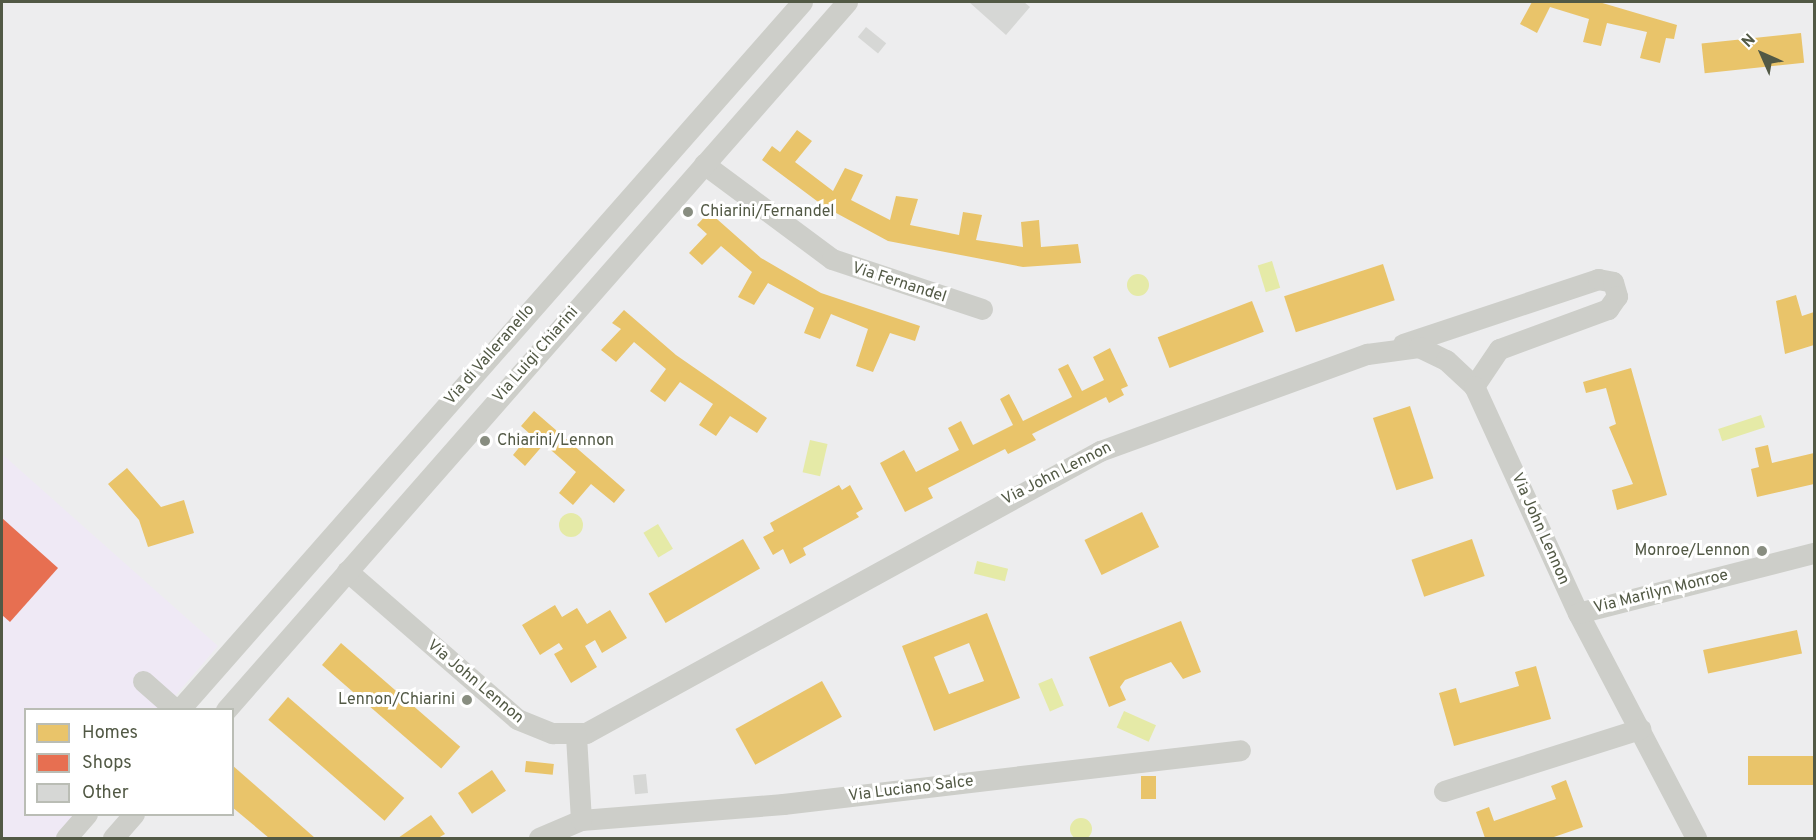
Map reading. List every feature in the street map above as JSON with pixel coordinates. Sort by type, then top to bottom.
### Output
[{"type":"street","name":"Via di Valleranello","points":[[180,708],[802,2]]},
{"type":"street","name":"Via Luigi Chiarini","points":[[228,708],[847,2]]},
{"type":"street","name":"Via Fernandel","points":[[704,164],[832,259],[982,309]]},
{"type":"street","points":[[1396,346],[1598,279],[1612,282],[1617,296],[1608,309],[1498,349],[1474,386]]},
{"type":"street","name":"Via John Lennon","points":[[347,572],[517,719],[544,731],[576,735],[611,722],[1091,456],[1185,417],[1396,346],[1430,351],[1474,386],[1578,613],[1696,838]]},
{"type":"street","name":"Via Marilyn Monroe","points":[[1578,613],[1815,553]]},
{"type":"street","points":[[143,681],[176,708]]},
{"type":"street","points":[[1444,791],[1640,729]]},
{"type":"street","points":[[576,735],[581,820]]},
{"type":"street","name":"Via Luciano Salce","points":[[539,838],[581,820],[783,804],[1240,750]]},
{"type":"street","points":[[66,838],[85,816]]},
{"type":"street","points":[[113,838],[132,816]]},
{"type":"shaded area","points":[[1272,261],[1280,288],[1266,292],[1258,265]]},
{"type":"shaded area","points":[[1138,274],[1146,277],[1149,285],[1146,293],[1138,296],[1130,293],[1127,285],[1130,277]]},
{"type":"shaded area","points":[[1761,415],[1765,427],[1722,441],[1718,429]]},
{"type":"shaded area","points":[[810,440],[828,444],[820,476],[803,472]]},
{"type":"shaded area","points":[[2,454],[218,646],[165,708],[24,708],[24,816],[75,816],[56,838],[2,838]]},
{"type":"shaded area","points":[[571,513],[579,517],[583,525],[579,533],[571,537],[563,533],[559,525],[563,517]]},
{"type":"shaded area","points":[[658,524],[673,549],[658,558],[643,533]]},
{"type":"shaded area","points":[[977,561],[1008,569],[1005,581],[974,574]]},
{"type":"shaded area","points":[[1052,678],[1064,706],[1050,711],[1038,684]]},
{"type":"shaded area","points":[[1124,711],[1156,725],[1149,742],[1117,727]]},
{"type":"shaded area","points":[[1081,818],[1089,821],[1092,829],[1089,837],[1081,840],[1073,837],[1070,829],[1073,821]]},
{"type":"building: Homes","points":[[1532,2],[1599,2],[1677,25],[1674,39],[1666,38],[1660,63],[1640,58],[1647,32],[1607,23],[1601,46],[1583,42],[1589,19],[1550,7],[1537,33],[1520,24]]},
{"type":"building: Homes","points":[[1801,33],[1804,63],[1705,73],[1702,43]]},
{"type":"building: Homes","points":[[797,130],[812,141],[795,162],[833,191],[845,168],[863,175],[851,200],[890,220],[896,196],[918,199],[910,225],[959,235],[963,212],[982,215],[976,240],[1023,247],[1021,222],[1039,220],[1041,247],[1078,244],[1081,263],[1023,267],[888,241],[825,207],[762,160],[772,146],[780,152]]},
{"type":"building: Homes","points":[[709,212],[761,258],[821,293],[920,326],[915,341],[890,333],[873,372],[856,366],[868,329],[831,314],[820,339],[804,333],[814,308],[768,283],[754,305],[738,297],[752,272],[721,246],[702,265],[689,253],[707,234],[697,225]]},
{"type":"building: Homes","points":[[1383,264],[1395,300],[1296,332],[1284,296]]},
{"type":"building: Homes","points":[[1796,295],[1802,316],[1814,312],[1814,345],[1785,354],[1776,301]]},
{"type":"building: Homes","points":[[1252,301],[1264,332],[1170,368],[1158,337]]},
{"type":"building: Homes","points":[[624,310],[676,355],[767,418],[757,433],[730,416],[716,436],[699,425],[713,404],[680,382],[665,402],[650,391],[666,369],[634,342],[616,362],[601,350],[621,329],[612,323]]},
{"type":"building: Homes","points":[[1110,348],[1128,386],[1121,389],[1124,395],[1109,403],[1106,397],[1032,434],[1036,440],[1008,454],[1005,449],[928,488],[933,498],[905,512],[880,463],[904,450],[916,472],[959,450],[948,428],[961,421],[973,445],[1013,425],[1000,399],[1009,394],[1023,421],[1072,397],[1058,369],[1068,364],[1082,391],[1104,380],[1093,357]]},
{"type":"building: Homes","points":[[1631,368],[1667,495],[1617,510],[1612,490],[1633,484],[1609,427],[1616,424],[1606,388],[1586,393],[1583,382]]},
{"type":"building: Homes","points":[[1410,406],[1433,478],[1396,490],[1373,418]]},
{"type":"building: Homes","points":[[534,411],[625,490],[614,503],[591,484],[573,505],[559,493],[576,472],[544,444],[525,466],[513,455],[530,434],[521,426]]},
{"type":"building: Homes","points":[[1768,445],[1772,463],[1814,453],[1814,484],[1757,497],[1751,469],[1759,467],[1755,448]]},
{"type":"building: Homes","points":[[127,468],[161,507],[184,500],[194,533],[148,547],[139,520],[108,484]]},
{"type":"building: Homes","points":[[839,485],[842,490],[850,485],[863,509],[856,513],[859,517],[803,548],[806,555],[790,564],[783,549],[773,555],[763,537],[774,531],[770,523]]},
{"type":"building: Homes","points":[[1142,512],[1159,547],[1102,575],[1084,540]]},
{"type":"building: Homes","points":[[743,539],[760,568],[666,623],[649,594]]},
{"type":"building: Homes","points":[[1472,539],[1485,576],[1424,597],[1411,560]]},
{"type":"building: Homes","points":[[555,605],[562,617],[577,608],[587,624],[610,610],[627,638],[602,653],[595,640],[585,646],[597,667],[571,683],[554,654],[563,649],[559,643],[540,655],[522,625]]},
{"type":"building: Homes","points":[[987,613],[1020,698],[934,731],[902,646]],"holes":[[[969,643],[984,681],[949,694],[934,657]]]},
{"type":"building: Homes","points":[[1181,621],[1201,672],[1183,679],[1171,662],[1125,680],[1120,687],[1126,700],[1109,707],[1089,657]]},
{"type":"building: Homes","points":[[1797,630],[1802,653],[1708,673],[1703,650]]},
{"type":"building: Homes","points":[[341,643],[460,747],[441,769],[322,665]]},
{"type":"building: Homes","points":[[1536,666],[1551,719],[1454,746],[1439,693],[1456,688],[1460,703],[1519,686],[1515,672]]},
{"type":"building: Homes","points":[[822,681],[842,717],[755,765],[735,729]]},
{"type":"building: Homes","points":[[288,697],[404,798],[385,821],[268,720]]},
{"type":"building: Homes","points":[[1748,756],[1814,756],[1814,785],[1748,785]]},
{"type":"building: Homes","points":[[526,761],[554,764],[553,775],[525,772]]},
{"type":"building: Homes","points":[[234,767],[315,838],[269,838],[234,809]]},
{"type":"building: Homes","points":[[492,770],[506,791],[472,814],[458,793]]},
{"type":"building: Homes","points":[[1141,776],[1156,776],[1156,799],[1141,799]]},
{"type":"building: Homes","points":[[1566,780],[1583,827],[1551,838],[1485,838],[1476,812],[1489,807],[1494,821],[1556,799],[1551,786]]},
{"type":"building: Homes","points":[[431,815],[445,834],[438,838],[398,838]]},
{"type":"building: Shops","points":[[2,518],[58,568],[10,622],[2,615]]},
{"type":"building: Other","points":[[969,2],[1024,2],[1030,7],[1006,35]]},
{"type":"building: Other","points":[[866,27],[886,43],[878,53],[858,37]]},
{"type":"building: Other","points":[[646,774],[648,793],[635,794],[633,775]]},
{"type":"place","name":"Chiarini/Fernandel","points":[[688,212]]},
{"type":"place","name":"Chiarini/Lennon","points":[[485,441]]},
{"type":"place","name":"Monroe/Lennon","points":[[1762,551]]},
{"type":"place","name":"Lennon/Chiarini","points":[[467,700]]}]
